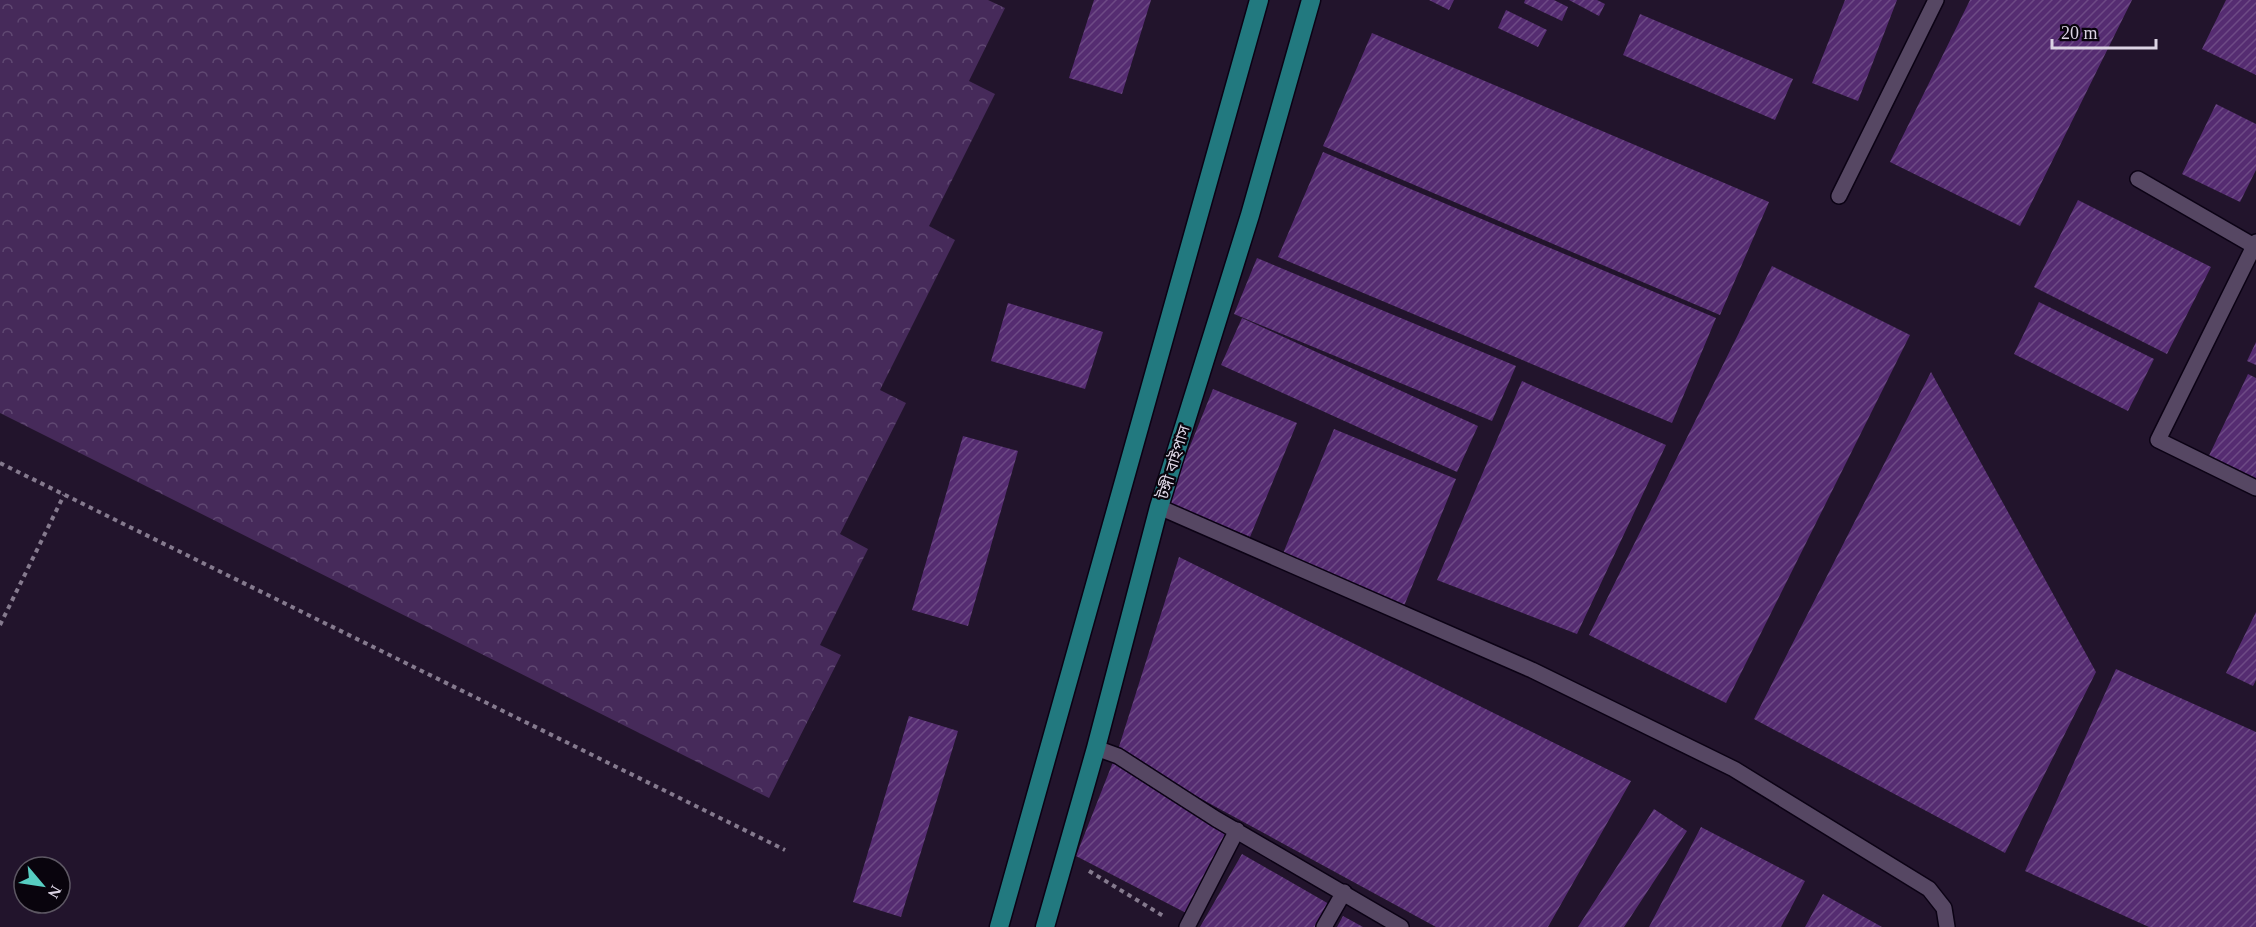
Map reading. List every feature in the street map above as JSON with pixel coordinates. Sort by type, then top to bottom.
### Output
[{"type":"main road","points":[[999,927],[1259,0]]},
{"type":"main road","name":"টঙ্গী বাইপাস","points":[[1045,927],[1096,748],[1159,507],[1250,215],[1311,0]]},
{"type":"lane","points":[[1839,196],[1935,0]]},
{"type":"lane","points":[[2138,179],[2255,244],[2158,440],[2256,488]]},
{"type":"lane","points":[[1159,507],[1532,670],[1734,769],[1929,889],[1944,908],[1947,927]]},
{"type":"lane","points":[[1096,748],[1118,756],[1401,927]]},
{"type":"lane","points":[[1187,927],[1237,830]]},
{"type":"lane","points":[[1324,927],[1344,892]]},
{"type":"path","points":[[0,463],[785,850]]},
{"type":"path","points":[[0,625],[64,495]]},
{"type":"path","points":[[1065,856],[1171,921]]},
{"type":"green space","points":[[0,0],[988,0],[1005,8],[969,81],[995,94],[929,226],[955,240],[880,390],[906,403],[840,534],[868,549],[820,645],[841,655],[769,798],[0,413]]},
{"type":"building","points":[[1094,0],[1151,0],[1122,94],[1069,78]]},
{"type":"building","points":[[1429,0],[1454,0],[1449,10]]},
{"type":"building","points":[[1525,0],[1554,0],[1568,7],[1562,21],[1524,3]]},
{"type":"building","points":[[1569,0],[1597,0],[1605,4],[1599,16]]},
{"type":"building","points":[[1845,0],[1897,0],[1858,101],[1812,83]]},
{"type":"building","points":[[1970,0],[2132,0],[2020,226],[1890,162]]},
{"type":"building","points":[[2226,0],[2256,0],[2256,75],[2202,49]]},
{"type":"building","points":[[1506,10],[1547,30],[1538,47],[1498,28]]},
{"type":"building","points":[[1640,14],[1793,79],[1775,120],[1623,55]]},
{"type":"building","points":[[1372,33],[1769,202],[1720,315],[1323,146]]},
{"type":"building","points":[[2216,104],[2256,124],[2256,170],[2240,202],[2182,174]]},
{"type":"building","points":[[1323,152],[1716,318],[1672,423],[1278,257]]},
{"type":"building","points":[[2078,200],[2211,267],[2167,354],[2034,287]]},
{"type":"building","points":[[1257,258],[1516,366],[1492,421],[1234,314]]},
{"type":"building","points":[[1772,266],[1910,335],[1726,703],[1589,635]]},
{"type":"building","points":[[2039,302],[2154,359],[2128,411],[2014,354]]},
{"type":"building","points":[[1008,303],[1103,332],[1085,389],[991,361]]},
{"type":"building","points":[[1242,318],[1478,426],[1457,472],[1221,365]]},
{"type":"building","points":[[2256,342],[2256,365],[2247,361]]},
{"type":"building","points":[[1931,372],[2096,672],[2005,853],[1754,719]]},
{"type":"building","points":[[2248,374],[2256,378],[2256,489],[2205,464]]},
{"type":"building","points":[[1522,381],[1666,445],[1577,634],[1437,580]]},
{"type":"building","points":[[1213,389],[1297,423],[1250,537],[1167,503]]},
{"type":"building","points":[[1334,429],[1456,479],[1404,606],[1282,556]]},
{"type":"building","points":[[963,436],[1018,451],[968,626],[912,610]]},
{"type":"building","points":[[1179,557],[1631,781],[1548,927],[1436,927],[1117,753]]},
{"type":"building","points":[[2256,612],[2256,680],[2253,686],[2226,673]]},
{"type":"building","points":[[2116,669],[2256,732],[2256,927],[2149,927],[2025,871]]},
{"type":"building","points":[[909,716],[958,731],[901,917],[853,902]]},
{"type":"building","points":[[1113,762],[1232,829],[1188,914],[1076,856]]},
{"type":"building","points":[[1654,809],[1687,831],[1624,927],[1578,927]]},
{"type":"building","points":[[1701,827],[1805,881],[1781,927],[1649,927]]},
{"type":"building","points":[[1242,854],[1336,908],[1325,927],[1200,927]]},
{"type":"building","points":[[1823,894],[1882,927],[1805,927]]},
{"type":"building","points":[[1343,916],[1363,927],[1337,927]]}]
